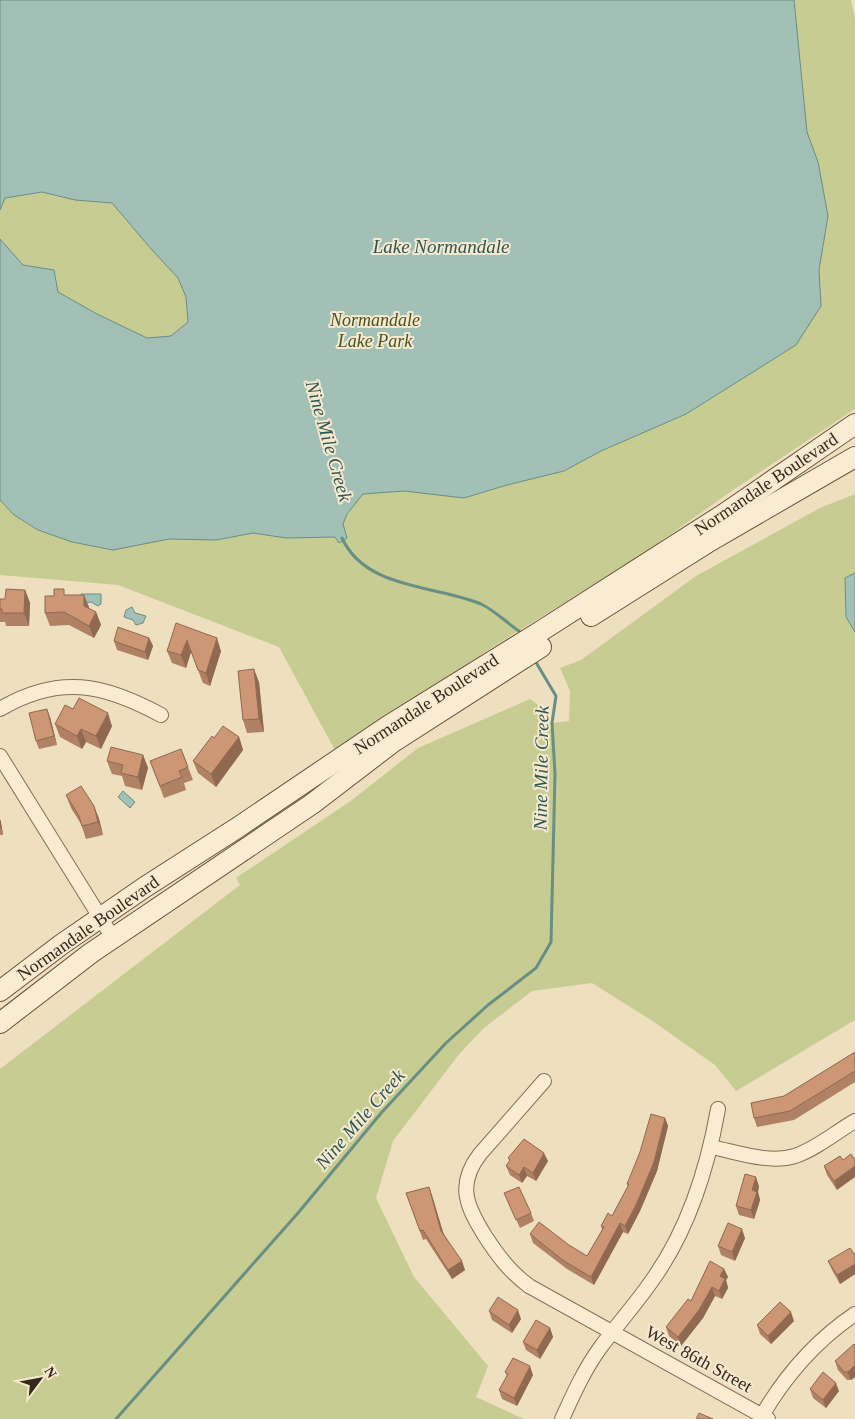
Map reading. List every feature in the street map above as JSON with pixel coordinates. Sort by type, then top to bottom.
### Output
[{"type":"main road","name":"Normandale Boulevard","points":[[545,637],[855,424]]},
{"type":"main road","name":"Normandale Boulevard","points":[[0,991],[100,917],[388,726],[510,658],[855,457]]},
{"type":"main road","name":"Normandale Boulevard","points":[[0,1023],[113,938],[312,804],[393,742],[510,658]]},
{"type":"street","points":[[0,709],[17,699],[46,689],[86,686],[115,693],[161,715]]},
{"type":"street","points":[[0,756],[113,938]]},
{"type":"street","name":"West 86th Street","points":[[544,1081],[471,1166],[467,1180],[468,1206],[497,1255],[517,1277],[763,1418]]},
{"type":"street","points":[[562,1419],[575,1390],[612,1332],[652,1281],[674,1246],[691,1209],[711,1147],[718,1109]]},
{"type":"street","points":[[711,1147],[760,1157],[794,1156],[855,1121]]},
{"type":"street","points":[[763,1418],[795,1367],[822,1340],[855,1314]]},
{"type":"green space","name":"Lake Normandale","points":[[0,0],[851,0],[855,18],[855,409],[733,490],[640,556],[491,648],[336,752],[279,647],[118,585],[0,575]]},
{"type":"green space","points":[[855,494],[855,573],[845,578],[846,617],[855,632],[855,1020],[736,1091],[715,1065],[654,1022],[592,983],[532,991],[484,1028],[460,1053],[393,1141],[376,1198],[414,1277],[488,1366],[476,1397],[524,1419],[0,1419],[0,1069],[240,885],[236,878],[352,800],[418,748],[530,699],[541,707],[543,724],[569,721],[570,691],[560,668],[581,660],[696,576],[820,508]]},
{"type":"water","name":"Lake Normandale","points":[[0,0],[794,0],[807,132],[818,162],[828,216],[819,270],[821,306],[796,345],[686,414],[601,451],[564,471],[464,498],[404,491],[363,494],[347,514],[343,524],[347,538],[339,543],[335,537],[286,538],[253,533],[216,540],[169,539],[113,550],[72,542],[38,530],[14,515],[0,500],[0,239],[23,265],[54,270],[58,292],[97,314],[147,338],[171,336],[188,322],[186,297],[178,278],[112,203],[75,200],[42,192],[5,198],[0,210]]},
{"type":"water","points":[[855,573],[855,632],[846,617],[845,578]]},
{"type":"water","points":[[81,594],[101,594],[101,604],[98,606],[91,602],[81,603]]},
{"type":"water","points":[[132,607],[135,613],[146,616],[143,623],[136,625],[133,620],[124,617],[126,610]]},
{"type":"water","points":[[123,791],[135,802],[130,808],[118,797]]},
{"type":"building","points":[[6,589],[25,590],[24,613],[2,613],[0,599],[5,599]]},
{"type":"building","points":[[54,589],[64,589],[64,595],[84,595],[84,606],[96,612],[89,626],[64,612],[45,613],[45,596],[54,596]]},
{"type":"building","points":[[176,623],[217,638],[206,673],[198,670],[187,640],[181,655],[167,651]]},
{"type":"building","points":[[118,627],[149,638],[145,652],[114,641]]},
{"type":"building","points":[[254,669],[259,719],[243,720],[238,671]]},
{"type":"building","points":[[79,698],[108,713],[96,736],[81,729],[77,736],[55,724],[65,705],[73,709]]},
{"type":"building","points":[[47,709],[54,736],[36,741],[29,713]]},
{"type":"building","points":[[223,726],[239,737],[211,774],[193,761],[212,736],[214,738]]},
{"type":"building","points":[[111,747],[143,755],[138,777],[121,773],[123,765],[107,761]]},
{"type":"building","points":[[181,749],[188,767],[179,771],[182,777],[160,786],[150,761]]},
{"type":"building","points":[[81,786],[94,806],[98,822],[82,826],[79,816],[66,795]]},
{"type":"building","points":[[855,1052],[855,1071],[790,1111],[754,1118],[751,1103],[784,1096]]},
{"type":"building","points":[[651,1114],[665,1118],[654,1162],[625,1226],[620,1223],[591,1277],[564,1261],[530,1234],[539,1222],[587,1256],[604,1227],[601,1226],[608,1213],[612,1216],[629,1184],[627,1184],[640,1152]]},
{"type":"building","points":[[524,1139],[544,1153],[533,1173],[524,1167],[519,1175],[506,1166],[510,1160],[508,1158]]},
{"type":"building","points":[[851,1154],[855,1160],[855,1166],[834,1181],[824,1166],[840,1156],[843,1160]]},
{"type":"building","points":[[745,1174],[756,1177],[752,1190],[757,1192],[751,1210],[736,1206]]},
{"type":"building","points":[[429,1187],[441,1231],[462,1261],[448,1270],[423,1230],[420,1231],[406,1193]]},
{"type":"building","points":[[519,1187],[531,1213],[516,1220],[504,1193]]},
{"type":"building","points":[[728,1223],[742,1229],[732,1252],[718,1246]]},
{"type":"building","points":[[850,1248],[855,1255],[855,1264],[837,1275],[828,1261]]},
{"type":"building","points":[[710,1261],[724,1269],[720,1276],[725,1279],[719,1291],[712,1287],[699,1310],[678,1337],[666,1327],[688,1299],[691,1301]]},
{"type":"building","points":[[498,1297],[518,1310],[509,1325],[489,1311]]},
{"type":"building","points":[[780,1302],[791,1312],[768,1336],[757,1325]]},
{"type":"building","points":[[536,1320],[550,1328],[537,1350],[523,1342]]},
{"type":"building","points":[[854,1344],[855,1367],[848,1372],[844,1372],[835,1361]]},
{"type":"building","points":[[513,1358],[530,1366],[514,1398],[499,1390],[508,1374],[505,1372]]},
{"type":"building","points":[[823,1372],[836,1383],[823,1400],[810,1389]]},
{"type":"building","points":[[699,1413],[713,1419],[696,1419]]},
{"type":"waterway","name":"Nine Mile Creek","points":[[342,538],[353,555],[368,568],[385,577],[481,604],[519,631],[522,636]]},
{"type":"waterway","name":"Nine Mile Creek","points":[[116,1419],[298,1213],[382,1112],[446,1043],[488,1005],[536,968],[551,942],[555,774],[552,723],[556,696],[534,659]]},
{"type":"park label","name":"Normandale Lake Park","points":[[375,330]]}]
